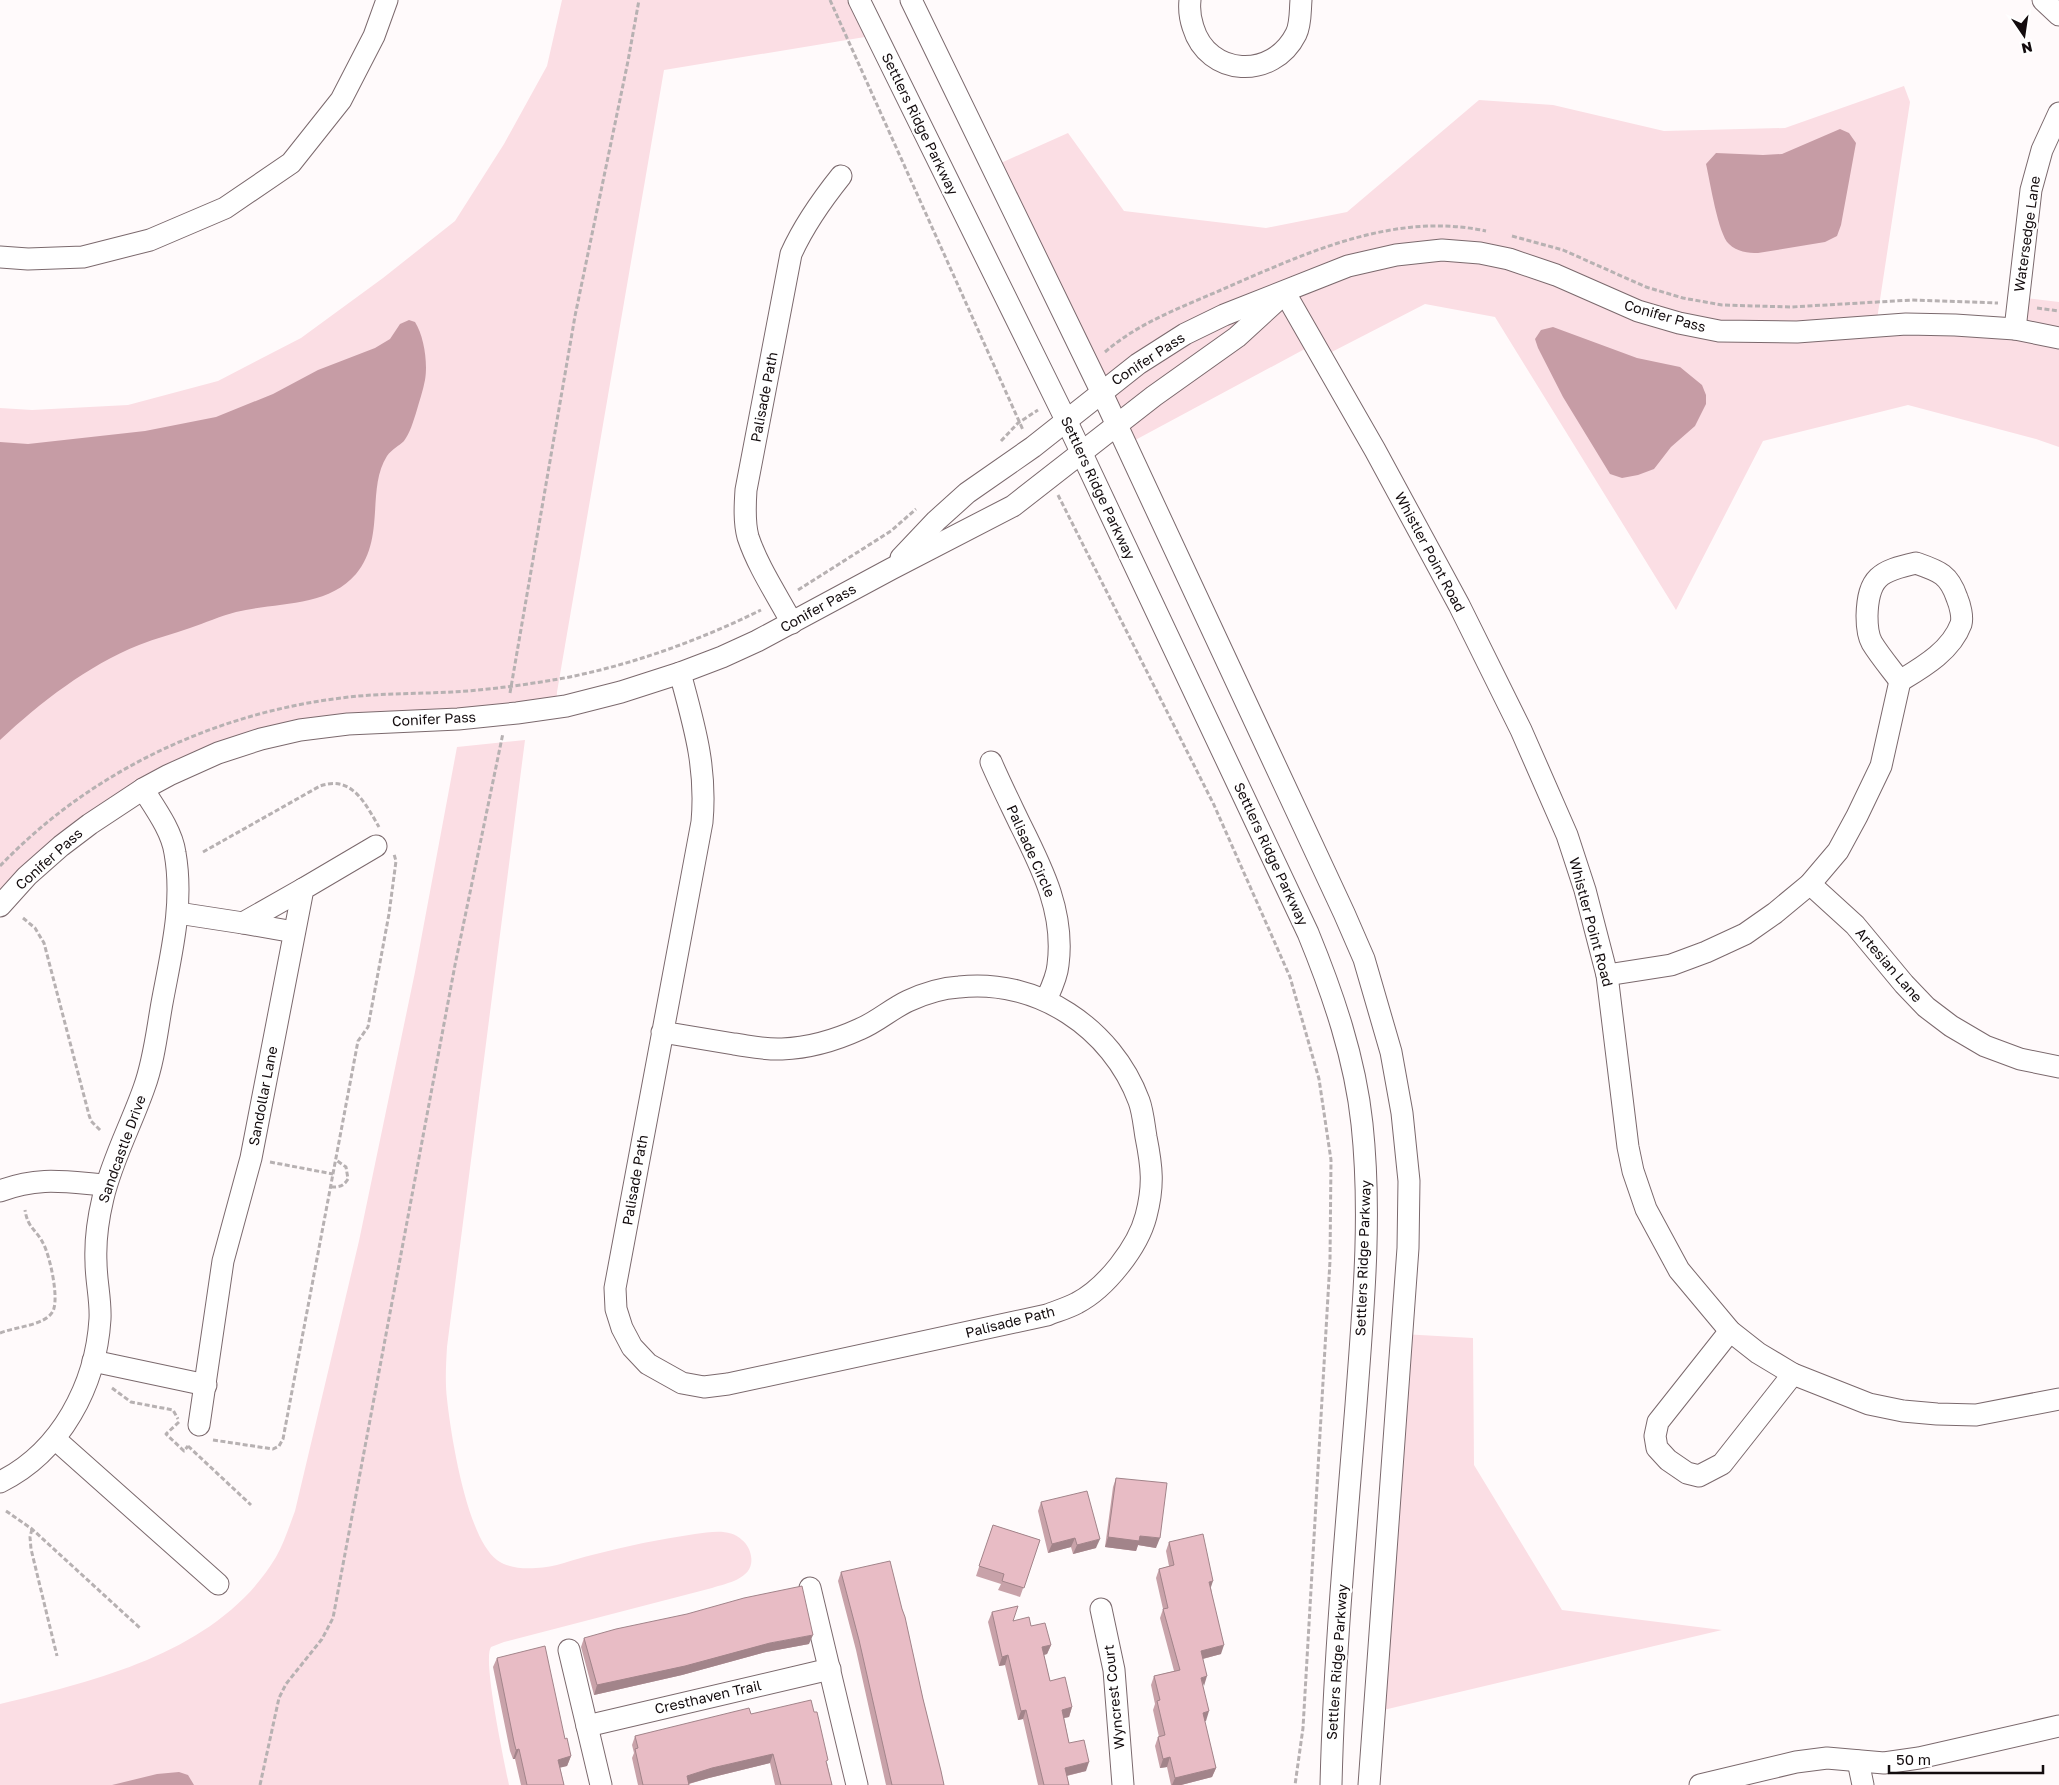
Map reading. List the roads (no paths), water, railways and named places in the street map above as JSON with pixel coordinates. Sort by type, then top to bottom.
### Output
[{"type":"street","points":[[0,257],[28,260],[83,257],[150,240],[225,208],[291,162],[340,100],[374,36],[387,0]]},
{"type":"street","name":"Settlers Ridge Parkway","points":[[859,0],[1066,420],[1308,933],[1327,979],[1352,1066],[1362,1131],[1367,1184],[1367,1239],[1363,1313],[1332,1709],[1331,1785]]},
{"type":"street","points":[[911,0],[1101,391],[1344,913],[1367,967],[1393,1061],[1402,1114],[1409,1181],[1408,1248],[1369,1785]]},
{"type":"street","points":[[1190,0],[1189,6],[1197,39],[1208,54],[1225,63],[1243,66],[1260,65],[1276,58],[1287,47],[1297,33],[1301,0]]},
{"type":"street","points":[[2043,0],[2059,15]]},
{"type":"street","name":"Watersedge Lane","points":[[2015,330],[2031,190],[2042,150],[2059,113]]},
{"type":"street","name":"Palisade Path","points":[[792,623],[762,569],[748,536],[745,513],[746,490],[791,254],[821,200],[841,176]]},
{"type":"street","name":"Conifer Pass","points":[[891,568],[936,521],[967,493],[1138,364],[1185,334],[1224,315],[1285,293],[1348,266],[1396,254],[1442,250],[1480,253],[1508,259],[1556,275],[1638,311],[1679,323],[1719,331],[1797,332],[1906,324],[1955,325],[2015,330],[2059,338]]},
{"type":"street","name":"Conifer Pass","points":[[0,906],[27,876],[90,824],[143,789],[218,753],[260,739],[300,730],[348,724],[458,719],[566,706],[621,692],[722,658],[792,623],[891,568],[1013,506],[1154,396],[1238,337],[1285,293]]},
{"type":"street","name":"Whistler Point Road","points":[[1285,293],[1375,450],[1455,596],[1521,730],[1567,835],[1585,890],[1607,975],[1628,1147],[1633,1171],[1646,1209],[1679,1270],[1730,1331],[1758,1352],[1793,1374],[1869,1404],[1903,1411],[1976,1415],[2059,1399]]},
{"type":"street","points":[[1607,975],[1671,965],[1706,952],[1745,934],[1775,913],[1810,884],[1838,851],[1882,766],[1900,681],[1922,668],[1947,647],[1961,623],[1959,604],[1952,583],[1937,570],[1916,563],[1892,568],[1875,580],[1868,600],[1871,642],[1900,681]]},
{"type":"street","name":"Palisade Path","points":[[662,1032],[781,1049],[811,1045],[838,1038],[861,1029],[908,1001],[958,987],[984,986],[1015,990],[1046,1000],[1082,1022],[1108,1048],[1124,1070],[1139,1102],[1151,1164],[1152,1194],[1144,1224],[1125,1258],[1106,1282],[1078,1303],[1047,1315],[728,1384],[704,1387],[682,1383],[648,1364],[632,1347],[622,1328],[616,1309],[615,1288],[662,1032],[700,832],[704,798],[700,746],[680,673]]},
{"type":"street","name":"Palisade Circle","points":[[991,762],[1042,871],[1055,907],[1059,932],[1059,960],[1056,978],[1046,1000]]},
{"type":"street","name":"Sandcastle Drive","points":[[0,1482],[33,1460],[55,1439],[83,1392],[98,1341],[100,1317],[96,1262],[97,1232],[106,1185],[145,1087],[153,1054],[178,913],[175,851],[156,809],[143,789]]},
{"type":"street","points":[[243,923],[383,842]]},
{"type":"street","name":"Artesian Lane","points":[[1810,884],[1855,925],[1904,984],[1926,1007],[1951,1026],[1994,1049],[2020,1059],[2059,1067]]},
{"type":"street","name":"Sandollar Lane","points":[[193,1428],[206,1385],[223,1261],[251,1158],[303,889]]},
{"type":"street","points":[[178,913],[294,932]]},
{"type":"street","points":[[0,1189],[33,1181],[106,1185]]},
{"type":"street","points":[[1730,1331],[1658,1422],[1655,1436],[1658,1448],[1674,1465],[1687,1473],[1699,1476],[1722,1464],[1793,1374]]},
{"type":"street","points":[[93,1361],[206,1385]]},
{"type":"street","points":[[55,1439],[218,1584]]},
{"type":"street","points":[[810,1588],[857,1785]]},
{"type":"street","name":"Wyncrest Court","points":[[1101,1609],[1114,1670],[1122,1785]]},
{"type":"street","points":[[569,1650],[600,1785]]},
{"type":"street","name":"Cresthaven Trail","points":[[587,1726],[830,1669]]},
{"type":"street","points":[[1700,1785],[1796,1762],[1827,1758],[1884,1763],[1919,1758],[2059,1726]]},
{"type":"street","points":[[1858,1762],[1863,1785]]}]
